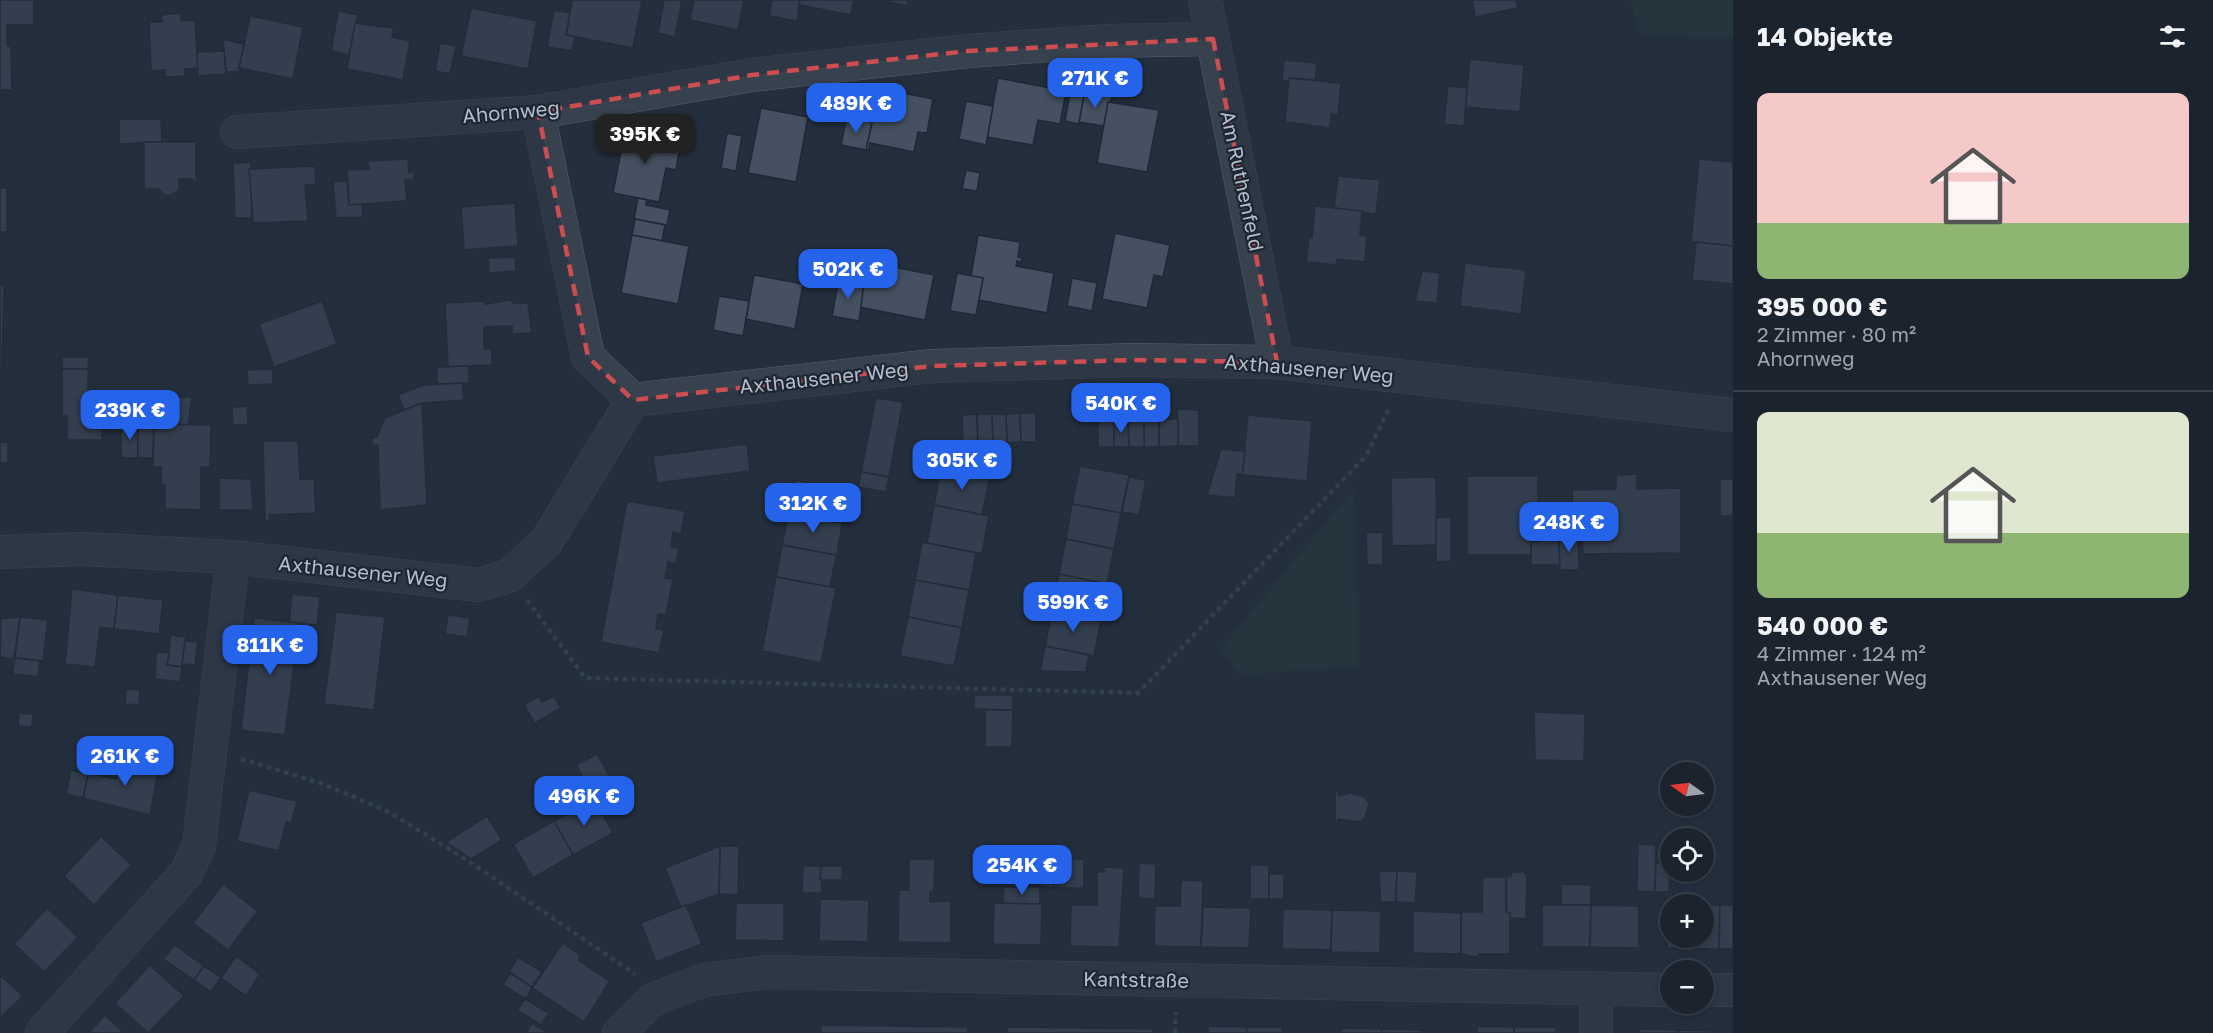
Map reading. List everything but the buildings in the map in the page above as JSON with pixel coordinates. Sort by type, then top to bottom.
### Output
[{"type":"street","name":"Am Ruthenfeld","points":[[1205,0],[1277,362]]},
{"type":"street","name":"Ahornweg","points":[[237,132],[538,112],[752,75],[968,51],[1107,41],[1213,39]]},
{"type":"street","points":[[538,112],[588,357],[633,400]]},
{"type":"street","name":"Axthausener Weg","points":[[0,552],[84,549],[233,557],[478,585],[509,576],[546,542],[633,400],[932,366],[1133,360],[1277,362],[1733,415]]},
{"type":"street","points":[[42,1033],[187,872],[199,845],[233,557]]},
{"type":"street","name":"Kantstraße","points":[[619,1033],[652,1000],[704,980],[766,972],[1660,990]]},
{"type":"street","points":[[1596,990],[1596,1033]]},
{"type":"street","points":[[1714,990],[1733,990]]},
{"type":"path","points":[[509,576],[585,678],[1138,693],[1366,456],[1404,377]]},
{"type":"path","points":[[209,749],[323,784],[387,811],[467,860],[639,977],[652,1000]]},
{"type":"highlighted area","points":[[1213,39],[1277,362],[1133,360],[932,366],[633,400],[588,357],[538,112],[752,75],[968,51]]},
{"type":"green space","points":[[1630,0],[1733,0],[1733,37],[1641,35]]},
{"type":"green space","points":[[1355,488],[1357,666],[1242,675],[1220,650]]}]
